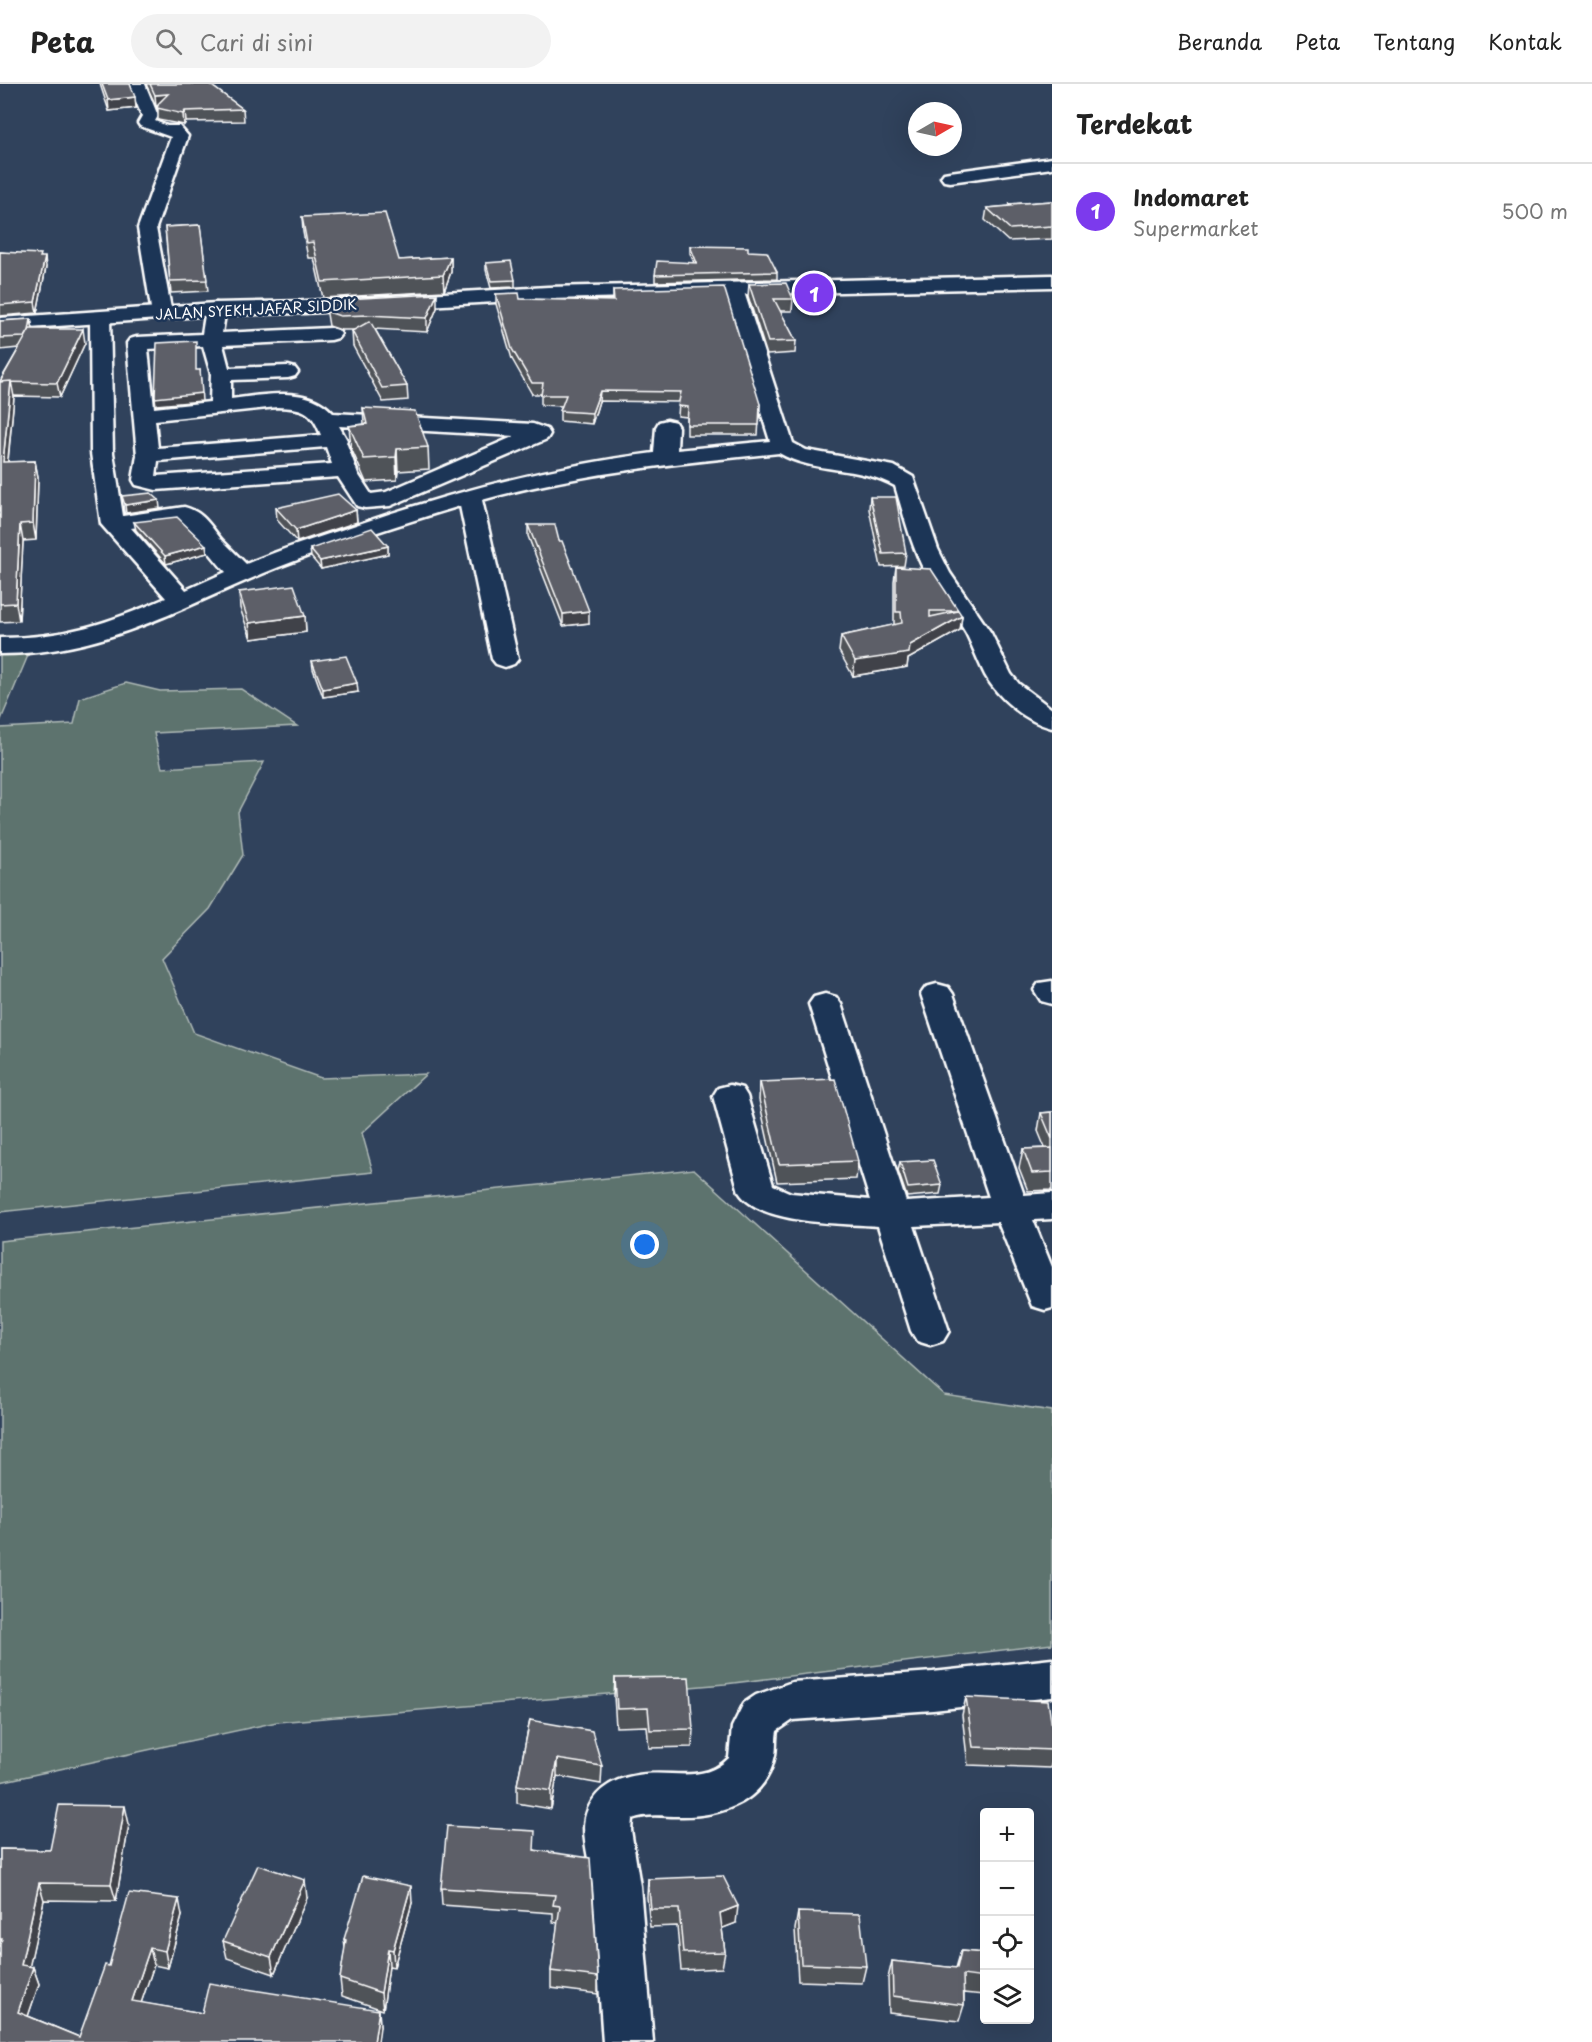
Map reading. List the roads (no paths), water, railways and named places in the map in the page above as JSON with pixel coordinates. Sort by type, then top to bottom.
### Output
[{"type":"street","points":[[137,84],[150,116],[146,123],[165,131],[173,130],[180,136],[147,228],[162,314]]},
{"type":"street","points":[[950,177],[1052,163]]},
{"type":"street","name":"JALAN SYEKH JAFAR SIDDIK","points":[[0,324],[216,309],[305,307],[558,293],[1052,280]]},
{"type":"street","points":[[733,289],[783,446]]},
{"type":"street","points":[[216,309],[212,340],[221,374],[220,407]]},
{"type":"street","points":[[100,317],[102,453],[113,524],[182,601]]},
{"type":"street","points":[[331,334],[136,344],[148,454],[144,480],[152,483],[346,470]]},
{"type":"street","points":[[278,337],[296,400]]},
{"type":"street","points":[[221,374],[288,372]]},
{"type":"street","points":[[145,415],[296,400],[316,406],[326,419],[359,496],[365,501],[380,502],[539,434],[533,431],[326,419]]},
{"type":"street","points":[[665,458],[667,427]]},
{"type":"street","points":[[148,454],[336,440]]},
{"type":"street","points":[[0,646],[32,646],[73,640],[182,601],[291,554],[497,488],[597,468],[665,458],[783,446],[800,456],[886,471],[905,482],[926,549],[938,573],[978,633],[999,676],[1023,701],[1052,720]]},
{"type":"street","points":[[175,481],[184,514]]},
{"type":"street","points":[[470,497],[506,659]]},
{"type":"street","points":[[113,524],[184,514],[198,523],[214,545],[243,575]]},
{"type":"street","points":[[937,994],[1010,1207],[1045,1296]]},
{"type":"street","points":[[825,1004],[930,1331]]},
{"type":"street","points":[[730,1096],[757,1192],[785,1205],[892,1215],[1052,1206]]},
{"type":"street","points":[[628,2042],[614,1864],[608,1821],[611,1809],[623,1800],[647,1794],[713,1793],[734,1784],[747,1773],[753,1758],[753,1729],[762,1713],[774,1706],[792,1701],[933,1691],[1052,1678]]},
{"type":"place","name":"Indomaret","points":[[814,293]]}]
